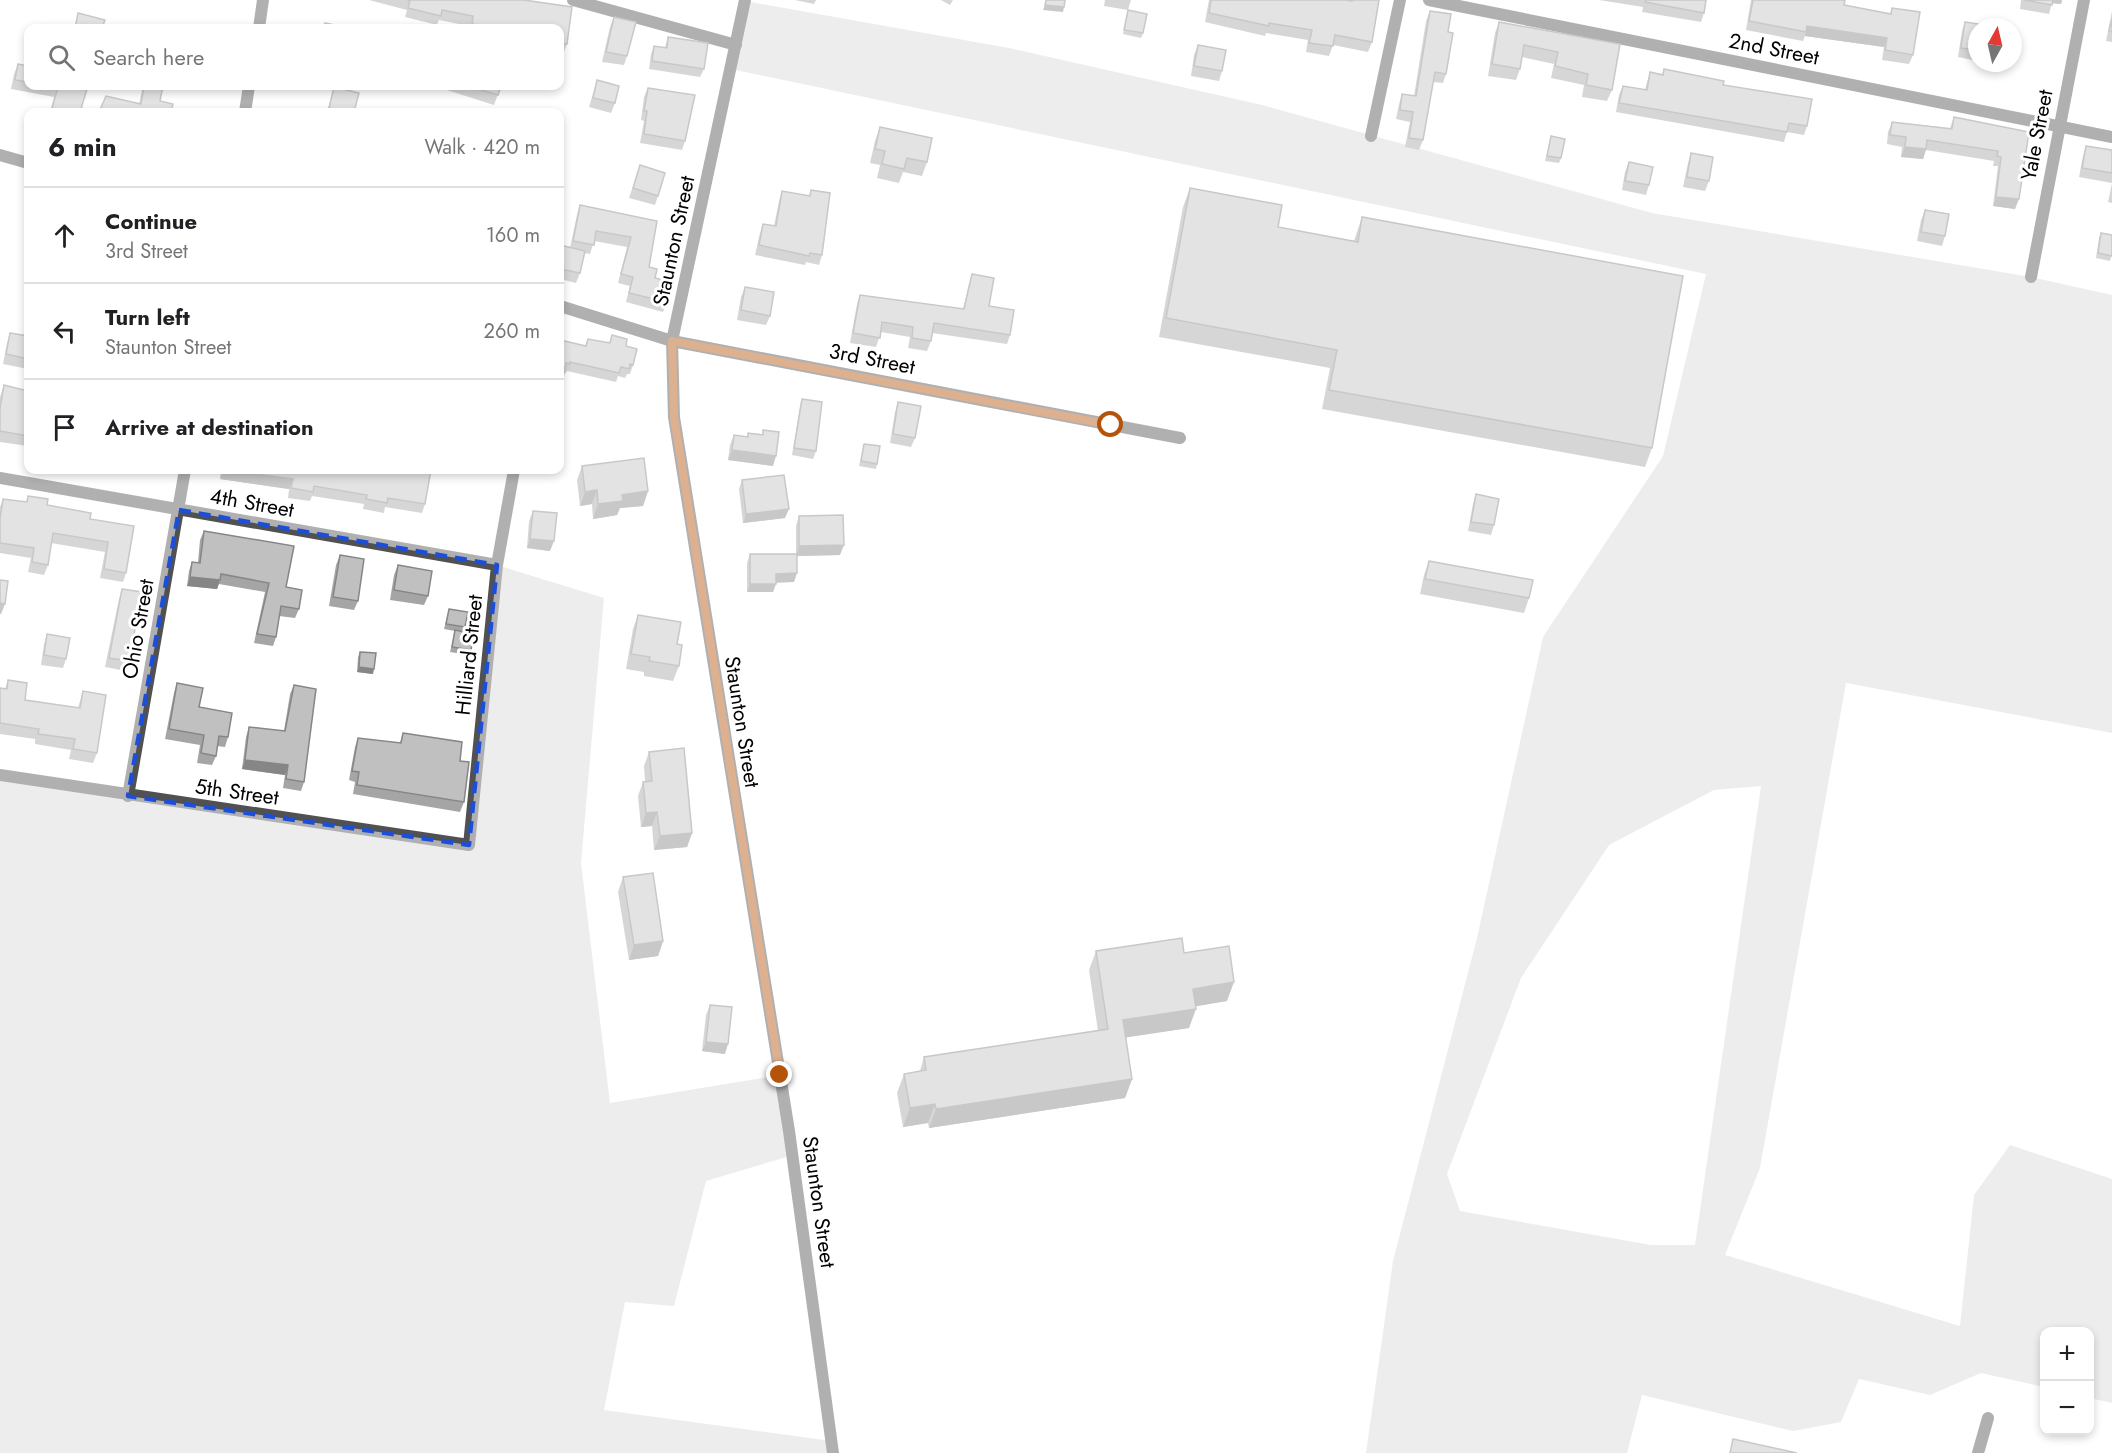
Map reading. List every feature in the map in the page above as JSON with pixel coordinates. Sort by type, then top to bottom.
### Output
[{"type":"street","points":[[260,24],[263,0]]},
{"type":"street","points":[[573,0],[736,45]]},
{"type":"street","name":"Staunton Street","points":[[745,0],[672,341],[674,417],[789,1131],[833,1453]]},
{"type":"street","points":[[1371,136],[1400,0]]},
{"type":"street","name":"2nd Street","points":[[1429,0],[2112,137]]},
{"type":"street","name":"Yale Street","points":[[2031,277],[2058,125],[2084,0]]},
{"type":"street","points":[[246,108],[248,90]]},
{"type":"street","points":[[0,155],[24,162]]},
{"type":"street","name":"3rd Street","points":[[564,307],[672,341],[1180,438]]},
{"type":"street","name":"Ohio Street","points":[[128,796],[184,474]]},
{"type":"street","name":"Hilliard Street","points":[[469,844],[498,565],[513,474]]},
{"type":"street","name":"4th Street","points":[[0,478],[498,565]]},
{"type":"street","name":"5th Street","points":[[0,775],[128,796],[469,844]]},
{"type":"street","points":[[1978,1453],[1988,1418]]},
{"type":"highlighted area","points":[[179,510],[497,565],[469,845],[128,796]]},
{"type":"shaded area","points":[[745,1],[1009,48],[1262,105],[1652,213],[2031,277],[2112,295],[2112,733],[1846,683],[1760,1168],[1725,1255],[1960,1326],[1974,1195],[2010,1145],[2112,1179],[2112,1403],[2094,1399],[2094,1327],[2040,1327],[2040,1386],[1981,1373],[1930,1395],[1859,1379],[1841,1422],[1793,1431],[1642,1395],[1627,1453],[1366,1453],[1393,1261],[1477,938],[1543,637],[1663,456],[1706,274],[731,69]],"holes":[[[1761,786],[1695,1245],[1651,1245],[1460,1211],[1447,1174],[1521,978],[1609,845],[1714,790]]]},
{"type":"shaded area","points":[[497,565],[604,598],[581,863],[610,1103],[780,1075],[793,1155],[706,1181],[674,1306],[625,1302],[604,1410],[832,1441],[833,1453],[0,1453],[0,775],[469,844]]},
{"type":"building","points":[[408,0],[524,0],[572,7],[567,44],[564,44],[564,24],[472,24],[473,16],[442,10],[441,16],[408,8],[410,1]]},
{"type":"building","points":[[1046,0],[1065,0],[1064,7],[1045,5]]},
{"type":"building","points":[[1211,0],[1379,0],[1372,42],[1335,35],[1333,46],[1309,43],[1312,30],[1269,23],[1269,26],[1209,13]]},
{"type":"building","points":[[1646,0],[1706,0],[1704,13],[1645,2]]},
{"type":"building","points":[[1753,0],[1845,0],[1844,5],[1891,14],[1892,8],[1920,12],[1913,55],[1885,50],[1887,38],[1807,26],[1806,32],[1749,21]]},
{"type":"building","points":[[2024,0],[2053,0],[2052,5]]},
{"type":"building","points":[[1128,10],[1147,14],[1143,33],[1124,30]]},
{"type":"building","points":[[1430,11],[1451,14],[1448,32],[1453,33],[1446,74],[1435,72],[1423,140],[1409,138],[1413,112],[1400,110],[1402,94],[1416,96]]},
{"type":"building","points":[[78,13],[105,20],[104,24],[76,24]]},
{"type":"building","points":[[614,17],[636,22],[627,56],[606,52]]},
{"type":"building","points":[[1499,22],[1620,44],[1612,90],[1586,85],[1588,74],[1555,66],[1558,52],[1524,45],[1520,69],[1492,64]]},
{"type":"building","points":[[1965,22],[1968,22],[1968,49],[1961,48]]},
{"type":"building","points":[[668,37],[708,43],[704,69],[652,61],[654,46],[667,48]]},
{"type":"building","points":[[1198,45],[1226,50],[1222,71],[1194,66]]},
{"type":"building","points":[[18,64],[24,65],[24,81],[15,80]]},
{"type":"building","points":[[1664,69],[1724,81],[1723,85],[1812,99],[1807,126],[1789,123],[1787,132],[1619,103],[1623,86],[1647,90],[1650,72],[1663,75]]},
{"type":"building","points":[[597,80],[619,86],[615,103],[593,98]]},
{"type":"building","points":[[648,88],[695,95],[685,141],[644,134],[647,111],[644,111]]},
{"type":"building","points":[[57,90],[87,90],[81,108],[52,108]]},
{"type":"building","points":[[143,90],[162,90],[160,101],[173,104],[172,108],[101,108],[106,96],[141,104]]},
{"type":"building","points":[[333,90],[359,93],[355,108],[329,108]]},
{"type":"building","points":[[481,90],[500,90],[498,95]]},
{"type":"building","points":[[1954,117],[2029,132],[2019,199],[1996,197],[2001,157],[1997,156],[1998,151],[1927,140],[1926,149],[1905,147],[1906,137],[1890,135],[1892,122],[1952,129]]},
{"type":"building","points":[[880,127],[932,138],[927,162],[907,158],[904,169],[882,164],[885,151],[875,149]]},
{"type":"building","points":[[1551,136],[1565,139],[1561,158],[1547,156]]},
{"type":"building","points":[[2086,146],[2112,150],[2112,173],[2082,168]]},
{"type":"building","points":[[1691,153],[1713,157],[1709,181],[1687,177]]},
{"type":"building","points":[[1629,162],[1653,167],[1649,185],[1625,181]]},
{"type":"building","points":[[640,165],[665,173],[658,196],[633,188]]},
{"type":"building","points":[[1190,188],[1282,205],[1278,227],[1358,242],[1362,217],[1683,276],[1652,448],[1329,390],[1337,350],[1166,318]]},
{"type":"building","points":[[811,190],[830,193],[822,255],[810,253],[809,256],[759,245],[763,224],[776,226],[782,191],[810,196]]},
{"type":"building","points":[[580,205],[657,221],[649,267],[657,269],[655,278],[672,282],[667,302],[629,293],[633,277],[621,274],[631,237],[596,231],[594,245],[573,241]]},
{"type":"building","points":[[1925,210],[1949,214],[1945,236],[1921,232]]},
{"type":"building","points":[[2101,233],[2112,235],[2112,256],[2098,253]]},
{"type":"building","points":[[564,246],[585,251],[580,273],[564,270]]},
{"type":"building","points":[[972,274],[994,278],[989,306],[1014,310],[1010,335],[934,323],[931,341],[912,338],[913,327],[882,322],[880,338],[853,333],[860,295],[964,309]]},
{"type":"building","points":[[745,287],[774,292],[770,316],[741,310]]},
{"type":"building","points":[[10,333],[24,335],[24,358],[6,354]]},
{"type":"building","points":[[612,335],[627,339],[626,346],[637,349],[633,365],[630,364],[629,369],[621,367],[619,373],[570,362],[570,364],[566,363],[564,373],[564,341],[586,346],[588,339],[610,343]]},
{"type":"building","points":[[4,385],[24,390],[24,435],[0,431],[0,408]]},
{"type":"building","points":[[802,399],[822,402],[816,451],[794,448]]},
{"type":"building","points":[[898,402],[921,406],[915,438],[893,434]]},
{"type":"building","points":[[763,430],[779,432],[776,456],[732,450],[734,435],[748,437],[748,433],[763,435]]},
{"type":"building","points":[[864,444],[880,446],[877,464],[861,461]]},
{"type":"building","points":[[644,458],[648,491],[622,495],[623,501],[598,504],[597,490],[585,492],[582,466]]},
{"type":"building","points":[[256,474],[430,474],[425,504],[388,498],[387,503],[366,499],[367,495],[314,486],[313,492],[291,488],[293,479]]},
{"type":"building","points":[[784,475],[789,509],[746,514],[742,480]]},
{"type":"building","points":[[1476,494],[1499,499],[1494,525],[1471,522]]},
{"type":"building","points":[[28,496],[48,499],[47,505],[91,513],[90,519],[134,526],[126,573],[104,569],[108,542],[53,533],[48,565],[32,562],[34,548],[0,543],[3,499],[27,502]]},
{"type":"building","points":[[533,511],[557,513],[554,541],[530,539]]},
{"type":"building","points":[[843,515],[844,545],[799,546],[799,516]]},
{"type":"building","points":[[204,531],[294,546],[286,587],[302,590],[299,609],[281,606],[276,637],[257,634],[269,583],[221,574],[220,580],[190,577],[192,562],[200,563]]},
{"type":"building","points":[[750,554],[797,554],[797,573],[776,574],[776,584],[750,584]]},
{"type":"building","points":[[340,555],[364,559],[358,601],[333,597]]},
{"type":"building","points":[[1429,561],[1533,580],[1529,598],[1425,579]]},
{"type":"building","points":[[398,565],[432,571],[428,596],[394,590]]},
{"type":"building","points":[[0,580],[8,581],[5,604],[0,603]]},
{"type":"building","points":[[122,589],[142,592],[129,661],[109,658]]},
{"type":"building","points":[[449,609],[468,612],[465,627],[446,624]]},
{"type":"building","points":[[638,615],[681,622],[677,644],[682,645],[679,666],[649,661],[650,657],[631,654]]},
{"type":"building","points":[[455,630],[474,634],[471,650],[452,647]]},
{"type":"building","points":[[47,634],[70,638],[66,659],[44,655]]},
{"type":"building","points":[[360,652],[376,653],[374,669],[359,667]]},
{"type":"building","points":[[8,680],[27,683],[25,700],[80,708],[83,691],[106,695],[97,753],[73,749],[75,739],[38,734],[39,729],[0,723],[0,688],[7,689]]},
{"type":"building","points":[[177,683],[203,688],[199,707],[232,713],[228,737],[219,736],[216,756],[201,753],[204,735],[169,729]]},
{"type":"building","points":[[294,685],[316,689],[304,782],[286,779],[288,765],[245,760],[249,727],[285,731]]},
{"type":"building","points":[[403,733],[462,742],[460,761],[469,762],[464,802],[357,785],[359,772],[352,771],[358,738],[401,743]]},
{"type":"building","points":[[684,748],[692,833],[660,836],[657,812],[646,813],[643,782],[652,781],[649,752]]},
{"type":"building","points":[[653,873],[663,941],[634,945],[623,877]]},
{"type":"building","points":[[1182,938],[1184,953],[1229,946],[1234,982],[1193,989],[1196,1009],[1123,1020],[1132,1079],[936,1109],[935,1104],[910,1108],[904,1074],[926,1070],[924,1057],[1108,1029],[1096,951]]},
{"type":"building","points":[[710,1005],[732,1007],[728,1044],[706,1042]]},
{"type":"building","points":[[1733,1439],[1797,1453],[1730,1453]]},
{"type":"route","points":[[780,1075],[674,417],[672,341],[1111,425]]}]
